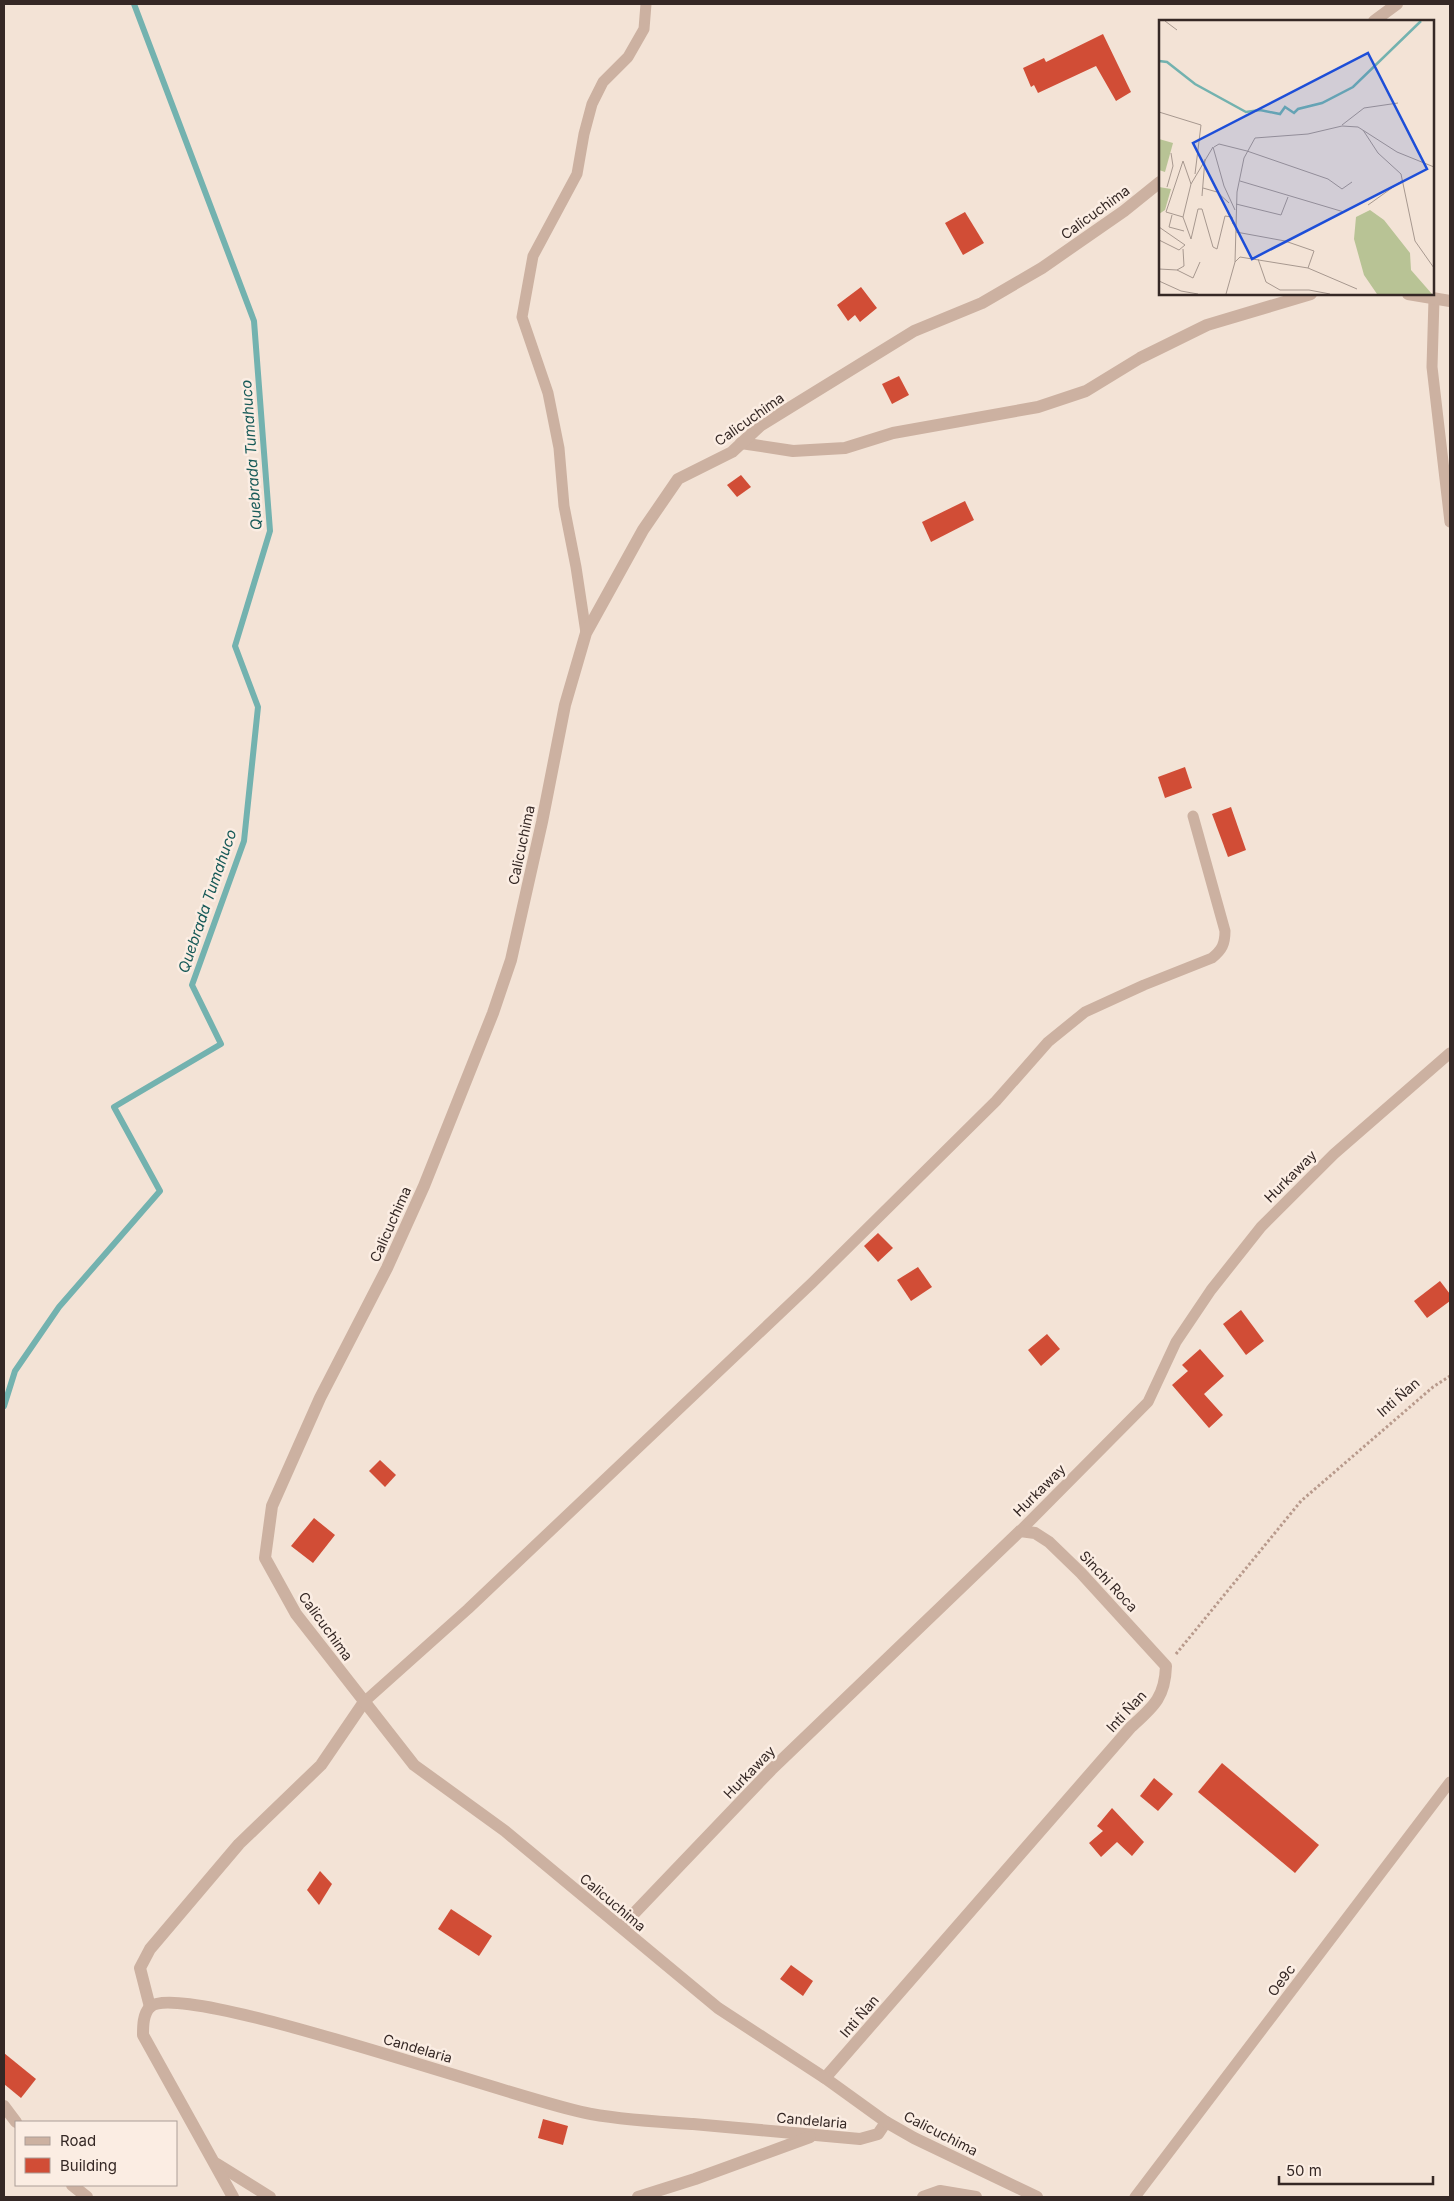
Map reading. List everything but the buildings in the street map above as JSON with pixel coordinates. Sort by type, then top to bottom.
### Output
[{"type":"street","points":[[1375,20],[1397,4]]},
{"type":"street","name":"Calicuchima","points":[[1037,2197],[914,2138],[886,2122],[826,2078],[718,2008],[505,1831],[414,1765],[296,1614],[265,1558],[272,1506],[320,1398],[387,1268],[424,1186],[493,1012],[511,960],[542,822],[565,705],[586,632],[643,530],[678,479],[732,452],[760,426],[914,331],[982,303],[1042,268],[1124,212],[1159,183]]},
{"type":"street","points":[[741,443],[793,451],[845,448],[893,433],[1038,407],[1086,391],[1140,358],[1207,325],[1308,295]]},
{"type":"street","points":[[1413,295],[1450,302]]},
{"type":"street","name":"Sinchi Roca","points":[[1020,1531],[1035,1533],[1050,1542],[1166,1666]]},
{"type":"street","name":"Hurkaway","points":[[621,1928],[771,1770],[1020,1531]]},
{"type":"street","name":"Inti Ñan","points":[[826,2078],[1131,1727],[1157,1703],[1165,1684],[1166,1666]]},
{"type":"street","points":[[233,2197],[143,2035],[144,2019],[150,2007],[140,1968],[150,1948],[239,1844],[321,1765],[364,1702]]},
{"type":"street","name":"Candelaria","points":[[150,2007],[160,2003],[172,2002],[255,2019],[435,2067],[590,2114],[860,2139],[878,2134],[886,2122]]},
{"type":"street","points":[[4,2106],[15,2121]]},
{"type":"street","points":[[638,2197],[695,2179],[814,2135]]},
{"type":"street","points":[[215,2163],[270,2197]]},
{"type":"street","points":[[73,2186],[87,2197]]},
{"type":"street","points":[[923,2197],[940,2190],[976,2197]]},
{"type":"lane","points":[[586,632],[564,506],[556,430],[548,393],[522,317],[533,256],[577,174],[584,134],[592,104],[604,82],[628,57],[644,29],[646,4]]},
{"type":"lane","points":[[1434,299],[1432,367],[1450,522]]},
{"type":"lane","points":[[364,1702],[475,1602],[812,1283],[996,1100],[1048,1042],[1086,1012],[1144,985],[1212,958],[1221,950],[1225,942],[1225,931],[1193,816]]},
{"type":"lane","name":"Hurkaway","points":[[1020,1531],[1148,1402],[1176,1342],[1211,1290],[1261,1227],[1334,1154],[1450,1053]]},
{"type":"lane","name":"Oe9c","points":[[1135,2197],[1450,1782]]},
{"type":"path","name":"Inti Ñan","points":[[1166,1666],[1301,1501],[1433,1387],[1450,1376]]},
{"type":"waterway","name":"Quebrada Tumahuco","points":[[4,1406],[15,1371],[59,1307],[160,1191],[114,1107],[221,1044],[192,985],[244,841],[258,707],[235,646],[270,531],[254,321],[134,4]]}]
